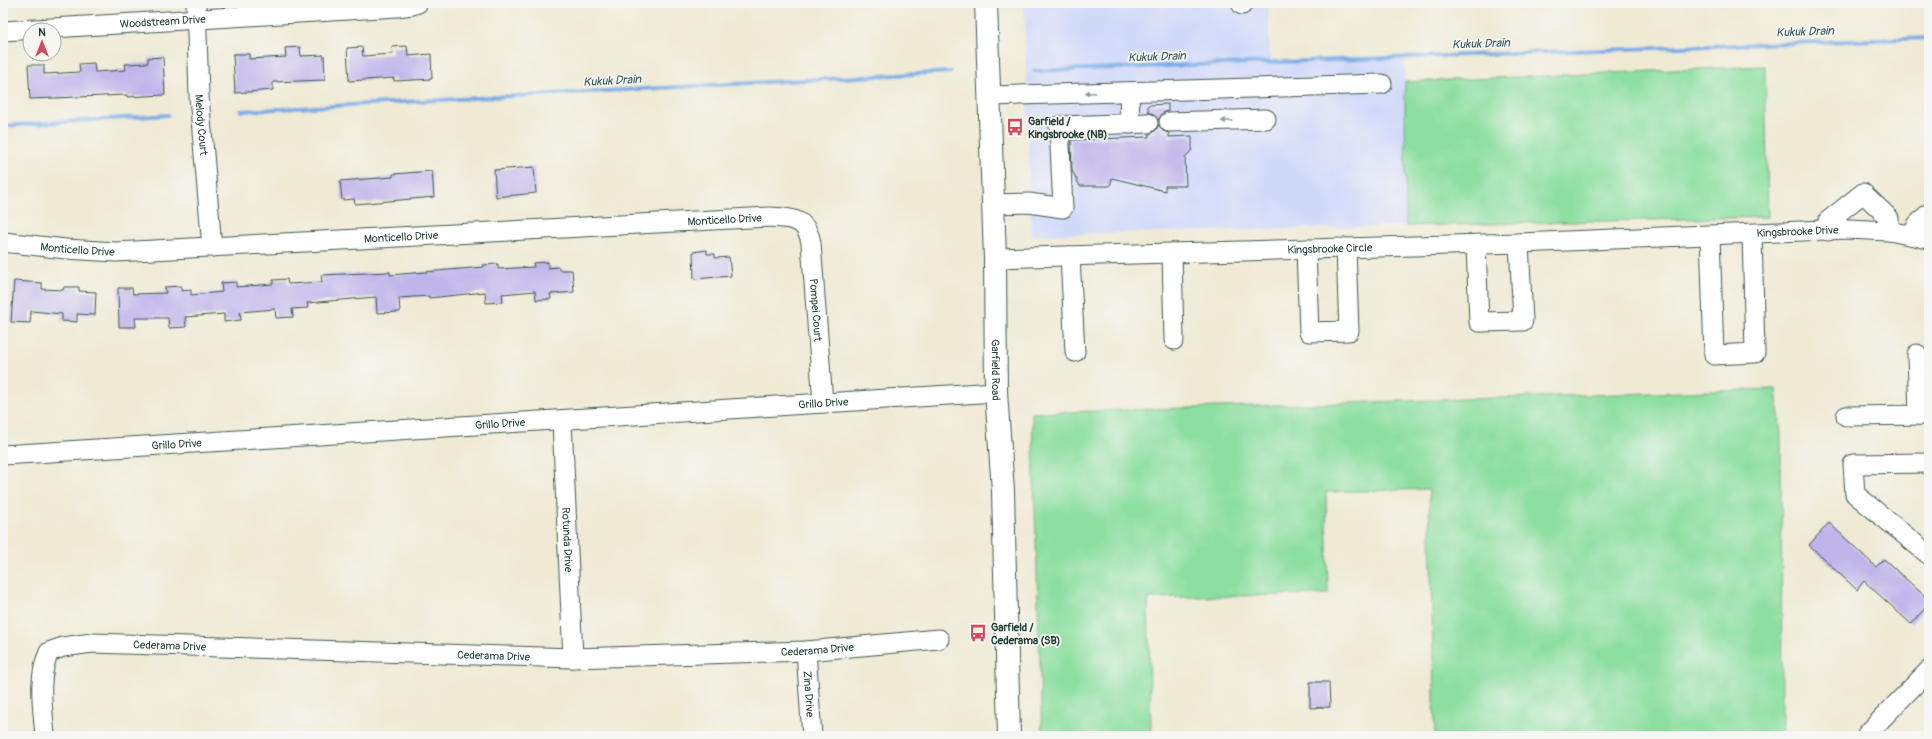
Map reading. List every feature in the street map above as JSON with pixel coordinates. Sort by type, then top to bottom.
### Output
[{"type":"main road","name":"Garfield Road","points":[[986,3],[995,258],[996,392],[1003,499],[1009,736]]},
{"type":"street","name":"Woodstream Drive","points":[[3,31],[196,11],[398,7],[418,3]]},
{"type":"street","name":"Melody Court","points":[[196,11],[199,96],[212,247]]},
{"type":"street","points":[[990,96],[1382,84]]},
{"type":"street","points":[[993,204],[1029,203],[1063,208],[1059,126],[1139,124],[1129,92]]},
{"type":"street","points":[[1169,122],[1266,119]]},
{"type":"street","points":[[1828,230],[1828,221],[1864,193],[1889,218],[1889,231]]},
{"type":"street","points":[[1921,237],[1917,225],[1929,213]]},
{"type":"street","name":"Monticello Drive","points":[[3,242],[66,249],[116,252],[770,217],[800,221]]},
{"type":"street","name":"Pompei Court","points":[[800,221],[809,233],[811,243],[824,403]]},
{"type":"street","name":"Kingsbrooke Drive","points":[[1665,237],[1869,229],[1921,237]]},
{"type":"street","points":[[1710,235],[1714,355],[1755,353],[1752,234]]},
{"type":"street","name":"Kingsbrooke Circle","points":[[995,258],[1476,245],[1665,237]]},
{"type":"street","points":[[1476,245],[1479,322],[1523,321],[1519,243]]},
{"type":"street","points":[[1306,249],[1309,332],[1349,331],[1346,248]]},
{"type":"street","points":[[1172,253],[1174,340]]},
{"type":"street","points":[[1070,256],[1075,352]]},
{"type":"street","points":[[1846,416],[1924,415],[1917,354]]},
{"type":"street","name":"Grillo Drive","points":[[3,455],[562,421],[996,392]]},
{"type":"street","name":"Rotunda Drive","points":[[562,421],[573,658]]},
{"type":"street","points":[[1929,463],[1853,464],[1856,494],[1929,555]]},
{"type":"street","name":"Cederama Drive","points":[[45,736],[42,686],[44,664],[49,652],[64,647],[92,643],[573,658],[806,651],[938,639]]},
{"type":"street","name":"Zina Drive","points":[[806,651],[812,736]]},
{"type":"street","points":[[1870,736],[1867,734],[1929,670]]},
{"type":"shaded area","points":[[1024,3],[1268,3],[1270,62],[1405,57],[1406,226],[1031,235]]},
{"type":"green space","points":[[1765,66],[1768,217],[1406,226],[1405,82]]},
{"type":"green space","points":[[1776,389],[1781,434],[1782,736],[1435,736],[1429,489],[1326,492],[1328,594],[1148,598],[1151,736],[1042,736],[1032,413]]},
{"type":"building","points":[[407,46],[408,56],[431,54],[432,79],[394,81],[394,78],[349,81],[347,48],[362,47],[363,56],[393,54],[392,47]]},
{"type":"building","points":[[300,47],[301,56],[324,55],[325,80],[273,82],[273,90],[235,93],[233,54],[249,54],[249,59],[286,57],[285,48]]},
{"type":"building","points":[[163,57],[165,95],[30,99],[28,65],[44,65],[44,74],[80,72],[79,64],[94,63],[95,72],[126,70],[125,64],[148,63],[148,58]]},
{"type":"building","points":[[1168,104],[1168,111],[1163,113],[1158,120],[1153,114],[1148,112],[1148,105]]},
{"type":"building","points":[[1159,125],[1163,131],[1169,133],[1169,137],[1192,136],[1192,150],[1185,157],[1186,186],[1165,186],[1165,191],[1112,178],[1110,186],[1080,186],[1072,171],[1071,140],[1149,137],[1149,134],[1154,132]]},
{"type":"building","points":[[534,167],[536,193],[496,197],[494,170]]},
{"type":"building","points":[[432,171],[434,197],[355,204],[354,199],[342,200],[340,181],[393,177],[393,174]]},
{"type":"building","points":[[707,250],[707,254],[715,254],[715,258],[729,257],[731,276],[694,279],[693,252]]},
{"type":"building","points":[[548,262],[548,268],[559,267],[559,270],[572,270],[574,292],[550,294],[551,299],[536,300],[535,291],[502,294],[503,302],[486,303],[485,292],[429,298],[429,296],[399,298],[400,312],[377,313],[376,297],[307,303],[308,308],[292,309],[293,317],[276,318],[275,309],[240,312],[241,320],[224,322],[224,314],[185,317],[186,327],[169,328],[168,318],[135,318],[136,327],[119,327],[118,288],[132,288],[133,294],[166,293],[165,287],[181,286],[181,291],[191,290],[191,295],[222,292],[221,283],[236,282],[236,287],[273,284],[273,280],[287,279],[288,284],[322,282],[321,275],[390,272],[390,275],[484,267],[483,265],[498,264],[498,269],[534,267],[533,263]]},
{"type":"building","points":[[14,281],[42,283],[42,289],[63,290],[64,287],[79,287],[79,291],[96,292],[95,315],[77,314],[77,322],[62,321],[62,314],[31,311],[30,323],[11,322]]},
{"type":"building","points":[[1829,523],[1876,567],[1884,559],[1929,600],[1929,604],[1911,624],[1864,581],[1857,590],[1809,545]]},
{"type":"building","points":[[1310,682],[1329,682],[1330,707],[1310,708]]},
{"type":"waterway","name":"Kukuk Drain","points":[[1034,71],[1929,38]]},
{"type":"waterway","name":"Kukuk Drain","points":[[241,111],[951,72]]},
{"type":"waterway","points":[[3,126],[168,115]]},
{"type":"place","name":"Garfield / Kingsbrooke (NB)","points":[[1015,127]]},
{"type":"place","name":"Garfield / Cederama (SB)","points":[[978,633]]}]
